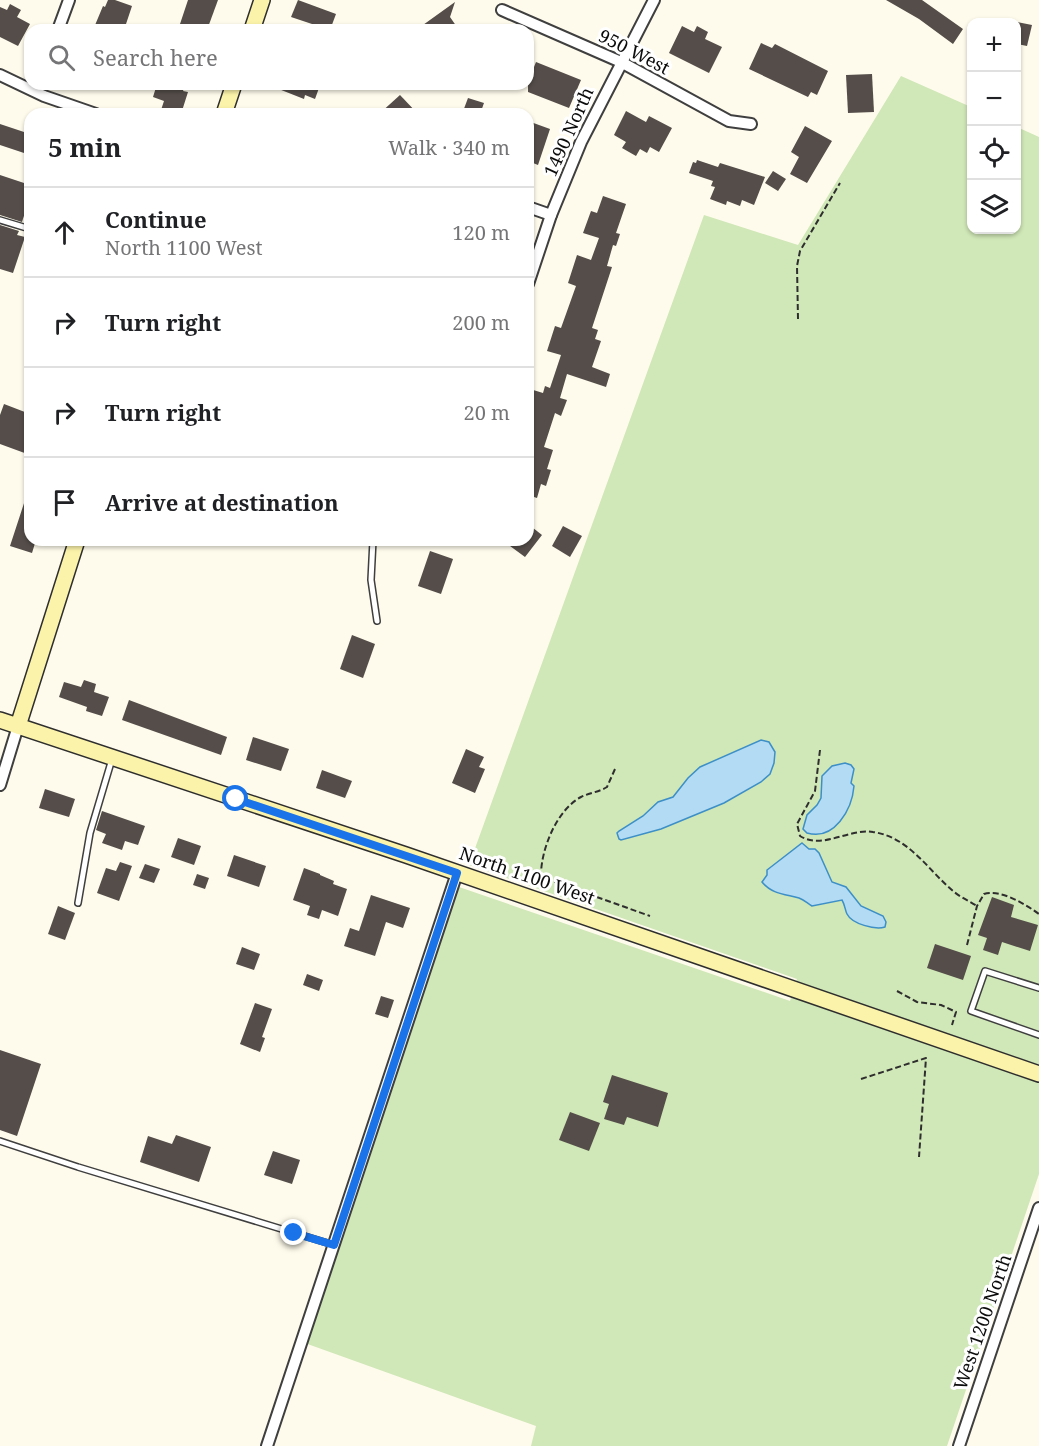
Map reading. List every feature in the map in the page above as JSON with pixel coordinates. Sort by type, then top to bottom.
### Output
[{"type":"street","points":[[60,24],[69,0]]},
{"type":"street","points":[[254,24],[262,0]]},
{"type":"street","name":"1490 North","points":[[534,266],[551,215],[581,142],[654,0]]},
{"type":"street","name":"950 West","points":[[502,10],[621,62],[729,121],[751,124]]},
{"type":"street","points":[[0,75],[24,84]]},
{"type":"street","points":[[40,90],[82,108]]},
{"type":"street","points":[[226,108],[232,90]]},
{"type":"street","points":[[534,209],[551,215]]},
{"type":"street","points":[[0,785],[75,546]]},
{"type":"street","name":"North 1100 West","points":[[0,720],[457,873],[1039,1074]]},
{"type":"street","points":[[267,1446],[457,873]]},
{"type":"street","name":"West 1200 North","points":[[959,1446],[1039,1208]]},
{"type":"lane","points":[[0,220],[24,227]]},
{"type":"lane","points":[[373,546],[371,580],[377,621]]},
{"type":"lane","points":[[78,903],[90,833],[112,758]]},
{"type":"lane","points":[[1039,988],[985,970],[971,1011],[1039,1035]]},
{"type":"lane","points":[[0,1142],[334,1245]]},
{"type":"path","points":[[798,319],[796,266],[800,251],[840,183]]},
{"type":"path","points":[[820,750],[815,792],[797,824],[800,836],[809,840],[819,840],[859,832],[873,832],[882,835],[911,849],[954,893],[977,906]]},
{"type":"path","points":[[615,769],[607,787],[577,800],[559,820],[550,837],[541,873],[552,881],[650,916]]},
{"type":"path","points":[[967,945],[977,906],[984,894],[990,893],[1017,900],[1039,914]]},
{"type":"path","points":[[897,992],[917,1002],[941,1005],[956,1012],[952,1025]]},
{"type":"path","points":[[861,1079],[926,1058],[919,1157]]},
{"type":"green space","points":[[901,76],[967,105],[967,234],[1021,234],[1021,129],[1039,137],[1039,1174],[947,1446],[531,1446],[536,1426],[302,1342],[459,887],[790,1001],[797,979],[469,865],[704,215],[798,245]]},
{"type":"water","points":[[761,740],[769,742],[775,752],[770,774],[761,782],[724,803],[661,829],[619,839],[617,833],[619,831],[643,816],[658,802],[673,797],[700,767]]},
{"type":"water","points":[[845,763],[854,769],[851,783],[854,786],[853,795],[850,805],[840,822],[833,828],[817,834],[807,833],[803,829],[807,815],[821,798],[822,776],[832,766]]},
{"type":"water","points":[[802,843],[819,853],[832,882],[846,887],[861,906],[883,916],[886,922],[885,927],[870,927],[854,921],[847,914],[842,900],[812,906],[799,898],[770,889],[762,882],[767,875],[767,870]]},
{"type":"building","points":[[108,0],[132,6],[126,24],[96,24],[103,6],[105,7]]},
{"type":"building","points":[[188,0],[218,0],[209,24],[180,24]]},
{"type":"building","points":[[298,0],[336,14],[332,24],[312,24],[291,17]]},
{"type":"building","points":[[886,0],[922,0],[963,29],[953,44],[919,19]]},
{"type":"building","points":[[455,2],[450,17],[455,24],[424,24]]},
{"type":"building","points":[[10,4],[21,10],[17,17],[30,24],[24,24],[24,35],[18,46],[0,37],[0,7],[7,10]]},
{"type":"building","points":[[1021,23],[1032,25],[1027,46],[1021,45]]},
{"type":"building","points":[[682,26],[694,32],[697,26],[708,32],[705,39],[722,47],[709,73],[669,53]]},
{"type":"building","points":[[761,43],[772,48],[775,44],[828,71],[817,95],[811,92],[808,97],[749,69]]},
{"type":"building","points":[[536,62],[581,80],[569,108],[528,92],[528,90],[534,90]]},
{"type":"building","points":[[872,74],[874,112],[848,113],[846,75]]},
{"type":"building","points":[[155,90],[188,92],[183,108],[162,108],[164,101],[153,97]]},
{"type":"building","points":[[281,90],[318,90],[315,99],[305,95],[304,99]]},
{"type":"building","points":[[400,95],[412,108],[386,108]]},
{"type":"building","points":[[468,98],[484,103],[482,108],[464,108]]},
{"type":"building","points":[[626,111],[646,122],[649,116],[672,128],[659,152],[650,147],[647,153],[640,149],[636,156],[622,148],[626,142],[614,135]]},
{"type":"building","points":[[534,123],[550,129],[538,165],[534,163]]},
{"type":"building","points":[[0,124],[24,132],[24,153],[0,145]]},
{"type":"building","points":[[805,126],[832,141],[807,183],[790,174],[799,157],[791,152]]},
{"type":"building","points":[[697,160],[718,167],[720,163],[765,177],[754,205],[742,200],[740,206],[727,201],[726,205],[710,199],[715,187],[711,186],[713,181],[689,173],[693,162],[696,163]]},
{"type":"building","points":[[773,171],[786,179],[778,191],[765,183]]},
{"type":"building","points":[[0,175],[24,183],[22,222],[0,215]]},
{"type":"building","points":[[603,196],[626,204],[616,233],[620,234],[616,246],[613,245],[607,266],[612,267],[592,328],[598,330],[595,339],[601,341],[592,367],[610,374],[606,387],[567,374],[560,398],[567,400],[561,416],[555,413],[544,447],[553,450],[547,469],[551,470],[546,486],[541,484],[537,498],[534,497],[534,390],[543,393],[545,386],[550,388],[561,355],[547,351],[555,326],[561,328],[576,286],[568,283],[577,255],[591,260],[599,238],[583,233],[591,211],[597,213]]},
{"type":"building","points":[[0,225],[19,231],[17,235],[24,237],[24,240],[13,273],[0,269]]},
{"type":"building","points":[[4,404],[24,412],[24,453],[0,444],[0,415]]},
{"type":"building","points":[[24,503],[24,546],[34,546],[32,553],[10,546]]},
{"type":"building","points":[[563,526],[582,536],[570,557],[552,546]]},
{"type":"building","points":[[534,529],[542,535],[534,545]]},
{"type":"building","points":[[510,546],[534,546],[525,557]]},
{"type":"building","points":[[430,551],[453,559],[441,594],[418,586]]},
{"type":"building","points":[[352,635],[375,644],[363,678],[340,669]]},
{"type":"building","points":[[84,680],[96,684],[94,692],[109,697],[102,716],[86,711],[87,707],[59,697],[64,682],[81,687]]},
{"type":"building","points":[[129,700],[227,737],[221,755],[122,720]]},
{"type":"building","points":[[253,737],[289,749],[281,771],[246,760]]},
{"type":"building","points":[[466,749],[484,757],[479,767],[485,769],[475,793],[452,783]]},
{"type":"building","points":[[322,770],[352,781],[345,798],[316,788]]},
{"type":"building","points":[[45,789],[75,799],[69,817],[39,808]]},
{"type":"building","points":[[102,811],[145,826],[138,845],[125,841],[122,850],[102,843],[106,834],[96,830]]},
{"type":"building","points":[[178,838],[201,846],[194,865],[171,857]]},
{"type":"building","points":[[234,855],[266,866],[259,887],[227,876]]},
{"type":"building","points":[[120,862],[132,866],[119,901],[97,893],[106,868],[116,871]]},
{"type":"building","points":[[145,864],[160,869],[154,883],[139,878]]},
{"type":"building","points":[[304,868],[347,889],[338,916],[322,910],[319,919],[307,915],[310,906],[293,900]]},
{"type":"building","points":[[197,874],[209,878],[205,889],[193,885]]},
{"type":"building","points":[[371,895],[410,908],[403,928],[386,922],[375,956],[344,946],[350,928],[359,931]]},
{"type":"building","points":[[992,897],[1014,905],[1011,917],[1038,925],[1030,951],[1002,942],[998,955],[983,950],[987,938],[978,935]]},
{"type":"building","points":[[58,906],[75,913],[65,940],[48,934]]},
{"type":"building","points":[[935,944],[971,956],[963,980],[927,968]]},
{"type":"building","points":[[242,947],[260,954],[254,970],[236,964]]},
{"type":"building","points":[[307,974],[323,980],[319,991],[303,985]]},
{"type":"building","points":[[381,996],[394,1000],[388,1018],[375,1014]]},
{"type":"building","points":[[255,1003],[272,1009],[262,1037],[265,1038],[260,1052],[240,1044]]},
{"type":"building","points":[[0,1050],[41,1064],[17,1136],[0,1130]]},
{"type":"building","points":[[612,1075],[668,1093],[658,1127],[627,1117],[624,1125],[604,1119],[609,1104],[603,1102]]},
{"type":"building","points":[[570,1112],[600,1123],[589,1151],[559,1140]]},
{"type":"building","points":[[176,1135],[211,1147],[199,1182],[140,1162],[148,1136],[172,1144]]},
{"type":"building","points":[[273,1151],[300,1160],[292,1184],[264,1175]]},
{"type":"route","points":[[236,799],[457,873],[334,1245],[294,1233]]}]
